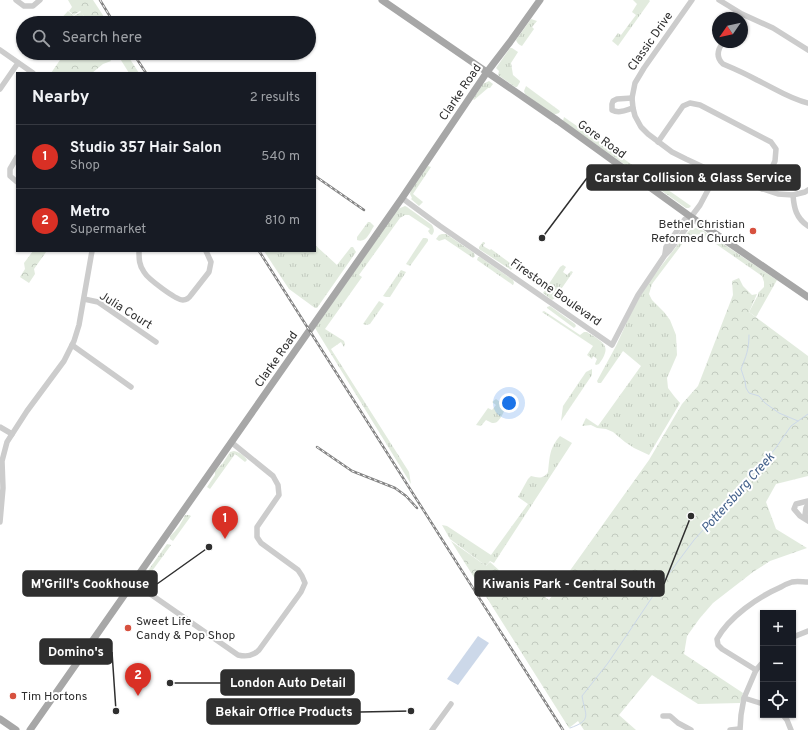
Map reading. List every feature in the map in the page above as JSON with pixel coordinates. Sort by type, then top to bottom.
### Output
[{"type":"main road","name":"Gore Road","points":[[382,0],[488,72],[691,217],[808,297]]},
{"type":"main road","name":"Clarke Road","points":[[30,730],[402,198],[488,72],[540,0]]},
{"type":"main road","points":[[0,719],[16,730]]},
{"type":"street","points":[[16,0],[24,6],[33,6],[40,0]]},
{"type":"street","name":"Classic Drive","points":[[692,0],[635,82],[632,98],[633,108],[635,116],[641,127],[658,142],[686,159],[716,173],[762,190],[778,194],[793,195],[808,190]]},
{"type":"street","points":[[719,0],[736,12]]},
{"type":"street","points":[[748,19],[773,28],[808,50]]},
{"type":"street","points":[[720,48],[718,55],[719,60],[723,64],[801,102],[808,103]]},
{"type":"street","points":[[0,50],[32,72]]},
{"type":"street","points":[[0,89],[18,63]]},
{"type":"street","points":[[632,98],[617,99],[613,101],[612,110],[616,112],[633,108]]},
{"type":"street","points":[[658,142],[683,106],[690,103],[700,104],[772,142],[776,149],[775,161],[762,190]]},
{"type":"street","points":[[16,159],[10,169],[10,176],[16,181]]},
{"type":"street","name":"Firestone Boulevard","points":[[402,198],[612,345],[638,295],[665,255],[666,247],[685,219],[691,217],[700,205],[716,173]]},
{"type":"street","points":[[793,195],[796,213],[800,220],[808,226]]},
{"type":"street","points":[[0,522],[3,488],[2,461],[7,442],[64,361],[74,341],[80,325],[92,252]]},
{"type":"street","points":[[139,252],[139,262],[144,273],[156,284],[177,298],[183,300],[188,299],[209,272],[210,262],[206,252]]},
{"type":"street","name":"Julia Court","points":[[84,299],[98,302],[156,342]]},
{"type":"street","points":[[72,345],[131,387]]},
{"type":"street","points":[[0,427],[12,434]]},
{"type":"street","points":[[133,582],[238,655],[244,657],[255,654],[259,650],[301,592],[305,583],[298,570],[261,543],[257,537],[257,526],[279,495],[278,485],[273,476],[231,442]]},
{"type":"street","points":[[808,501],[796,504],[794,509],[800,516],[808,520]]},
{"type":"street","points":[[808,504],[805,515],[808,520]]},
{"type":"street","points":[[756,670],[718,645],[717,640],[720,633],[732,619],[752,603],[775,589],[792,582],[808,582]]},
{"type":"street","points":[[796,636],[808,631]]},
{"type":"street","points":[[730,730],[739,730],[744,698],[756,670],[760,665]]},
{"type":"street","points":[[744,698],[760,703]]},
{"type":"street","points":[[432,730],[450,704]]},
{"type":"street","points":[[663,716],[670,716],[678,723],[691,730]]},
{"type":"street","points":[[785,718],[791,730]]},
{"type":"green space","points":[[68,0],[93,0],[103,16],[84,16],[82,13],[84,16],[74,16],[81,12],[80,11],[74,15],[69,11],[72,7]]},
{"type":"green space","points":[[633,0],[650,1],[618,46],[612,41],[618,33],[621,35],[636,15],[632,12],[637,4]]},
{"type":"green space","points":[[68,11],[74,16],[63,16]]},
{"type":"green space","points":[[531,19],[537,21],[532,27],[534,29],[522,46],[518,44],[516,40]]},
{"type":"green space","points":[[510,48],[518,52],[511,63],[513,75],[520,81],[517,87],[498,75],[499,71],[496,68]]},
{"type":"green space","points":[[60,60],[111,61],[103,64],[93,72],[52,72]]},
{"type":"green space","points":[[121,60],[131,60],[138,72],[128,72]]},
{"type":"green space","points":[[489,81],[493,84],[490,88],[474,100],[473,99],[483,84]]},
{"type":"green space","points":[[526,86],[560,111],[559,113],[553,115],[525,94],[524,91]]},
{"type":"green space","points":[[564,117],[691,206],[686,208],[563,121]]},
{"type":"green space","points":[[428,166],[431,167],[413,194],[423,202],[419,206],[411,199],[410,194],[411,190]]},
{"type":"green space","points":[[405,206],[432,225],[434,230],[433,234],[430,234],[428,231],[430,229],[409,215],[405,215],[400,218],[359,275],[362,277],[325,329],[344,341],[344,347],[341,342],[331,349],[409,472],[411,484],[315,328],[398,209]]},
{"type":"green space","points":[[368,222],[374,226],[365,239],[360,241],[357,240],[357,237]]},
{"type":"green space","points":[[696,228],[704,231],[777,280],[756,317],[749,312],[758,293],[764,287],[762,276],[716,244],[700,235],[693,234],[686,239],[652,284],[649,294],[652,300],[670,320],[676,335],[677,355],[667,378],[668,388],[680,403],[649,455],[634,448],[613,432],[591,425],[582,426],[586,418],[598,426],[641,366],[623,351],[601,383],[598,383],[597,381],[639,298],[651,279],[687,233],[691,229]]},
{"type":"green space","points":[[442,234],[446,234],[474,253],[475,256],[473,258],[445,239],[439,241],[436,239]]},
{"type":"green space","points":[[423,238],[428,239],[428,241],[410,266],[406,264]]},
{"type":"green space","points":[[483,242],[485,243],[483,246],[490,250],[491,249],[514,266],[511,270],[479,249]]},
{"type":"green space","points":[[316,246],[337,265],[351,247],[353,247],[356,252],[317,308],[289,289],[265,252],[316,252]]},
{"type":"green space","points":[[32,252],[46,252],[34,269],[35,274],[29,283],[20,277],[25,269],[24,263]]},
{"type":"green space","points":[[478,257],[513,280],[513,285],[477,260]]},
{"type":"green space","points":[[563,265],[566,267],[563,272],[567,275],[571,271],[573,272],[552,300],[543,293],[560,267]]},
{"type":"green space","points":[[401,270],[406,272],[390,297],[383,296]]},
{"type":"green space","points":[[739,278],[743,286],[752,295],[757,294],[749,312],[808,356],[808,476],[776,484],[766,502],[776,529],[807,548],[770,561],[753,572],[713,603],[687,636],[684,654],[743,693],[740,703],[698,704],[652,675],[619,715],[636,730],[584,730],[578,721],[569,728],[451,541],[486,566],[490,562],[501,572],[510,571],[549,600],[649,460],[682,404],[698,386],[733,295],[732,281]]},
{"type":"green space","points":[[379,301],[384,304],[370,324],[363,324]]},
{"type":"green space","points":[[550,306],[576,326],[574,328],[547,308]]},
{"type":"green space","points":[[544,311],[580,335],[587,332],[603,343],[606,349],[599,364],[595,364],[597,359],[593,356],[592,359],[587,355],[593,346],[542,312]]},
{"type":"green space","points":[[592,369],[592,375],[561,421],[563,406],[586,372]]},
{"type":"green space","points":[[496,399],[505,406],[503,414],[494,423],[486,420],[481,426],[476,425],[488,408],[492,410],[496,405],[492,402]]},
{"type":"green space","points":[[560,436],[572,443],[494,563],[490,561],[486,566],[450,539],[442,525],[447,526],[491,555],[528,504],[518,497],[528,479],[531,476],[543,477],[548,472],[552,449]]},
{"type":"green space","points":[[234,451],[241,454],[247,460],[245,462],[235,454],[210,489],[207,487],[215,475],[215,471],[223,463],[230,452]]},
{"type":"green space","points":[[185,515],[191,516],[173,541],[170,539],[170,536],[179,527]]},
{"type":"green space","points":[[167,544],[171,545],[147,578],[151,581],[149,587],[147,588],[144,586],[142,579]]},
{"type":"water","points":[[478,636],[489,643],[458,685],[447,679]]},
{"type":"waterway","points":[[749,335],[748,349],[741,369],[746,388],[749,393],[759,396],[765,403],[779,413],[798,421]]},
{"type":"waterway","name":"Pottersburg Creek","points":[[570,728],[585,719],[586,712],[582,696],[608,663],[659,587],[694,540],[775,449],[791,426],[808,414]]},
{"type":"railway","points":[[100,0],[110,16]]},
{"type":"railway","points":[[138,60],[145,72]]},
{"type":"railway","points":[[316,177],[364,210]]},
{"type":"railway","points":[[260,252],[563,730]]},
{"type":"railway","points":[[317,447],[352,471],[395,488],[406,496],[417,508]]},
{"type":"place","name":"Bethel Christian Reformed Church","points":[[753,231]]},
{"type":"place","name":"Carstar Collision & Glass Service","points":[[542,238]]},
{"type":"place","name":"Kiwanis Park - Central South","points":[[691,516]]},
{"type":"place","name":"Studio 357 Hair Salon","points":[[225,539]]},
{"type":"place","name":"M'Grill's Cookhouse","points":[[209,547]]},
{"type":"place","name":"Sweet Life Candy & Pop Shop","points":[[128,628]]},
{"type":"place","name":"London Auto Detail","points":[[170,683]]},
{"type":"place","name":"Tim Hortons","points":[[13,696]]},
{"type":"place","name":"Metro","points":[[138,696]]},
{"type":"place","name":"Domino's","points":[[116,711]]},
{"type":"place","name":"Bekair Office Products","points":[[411,711]]}]
